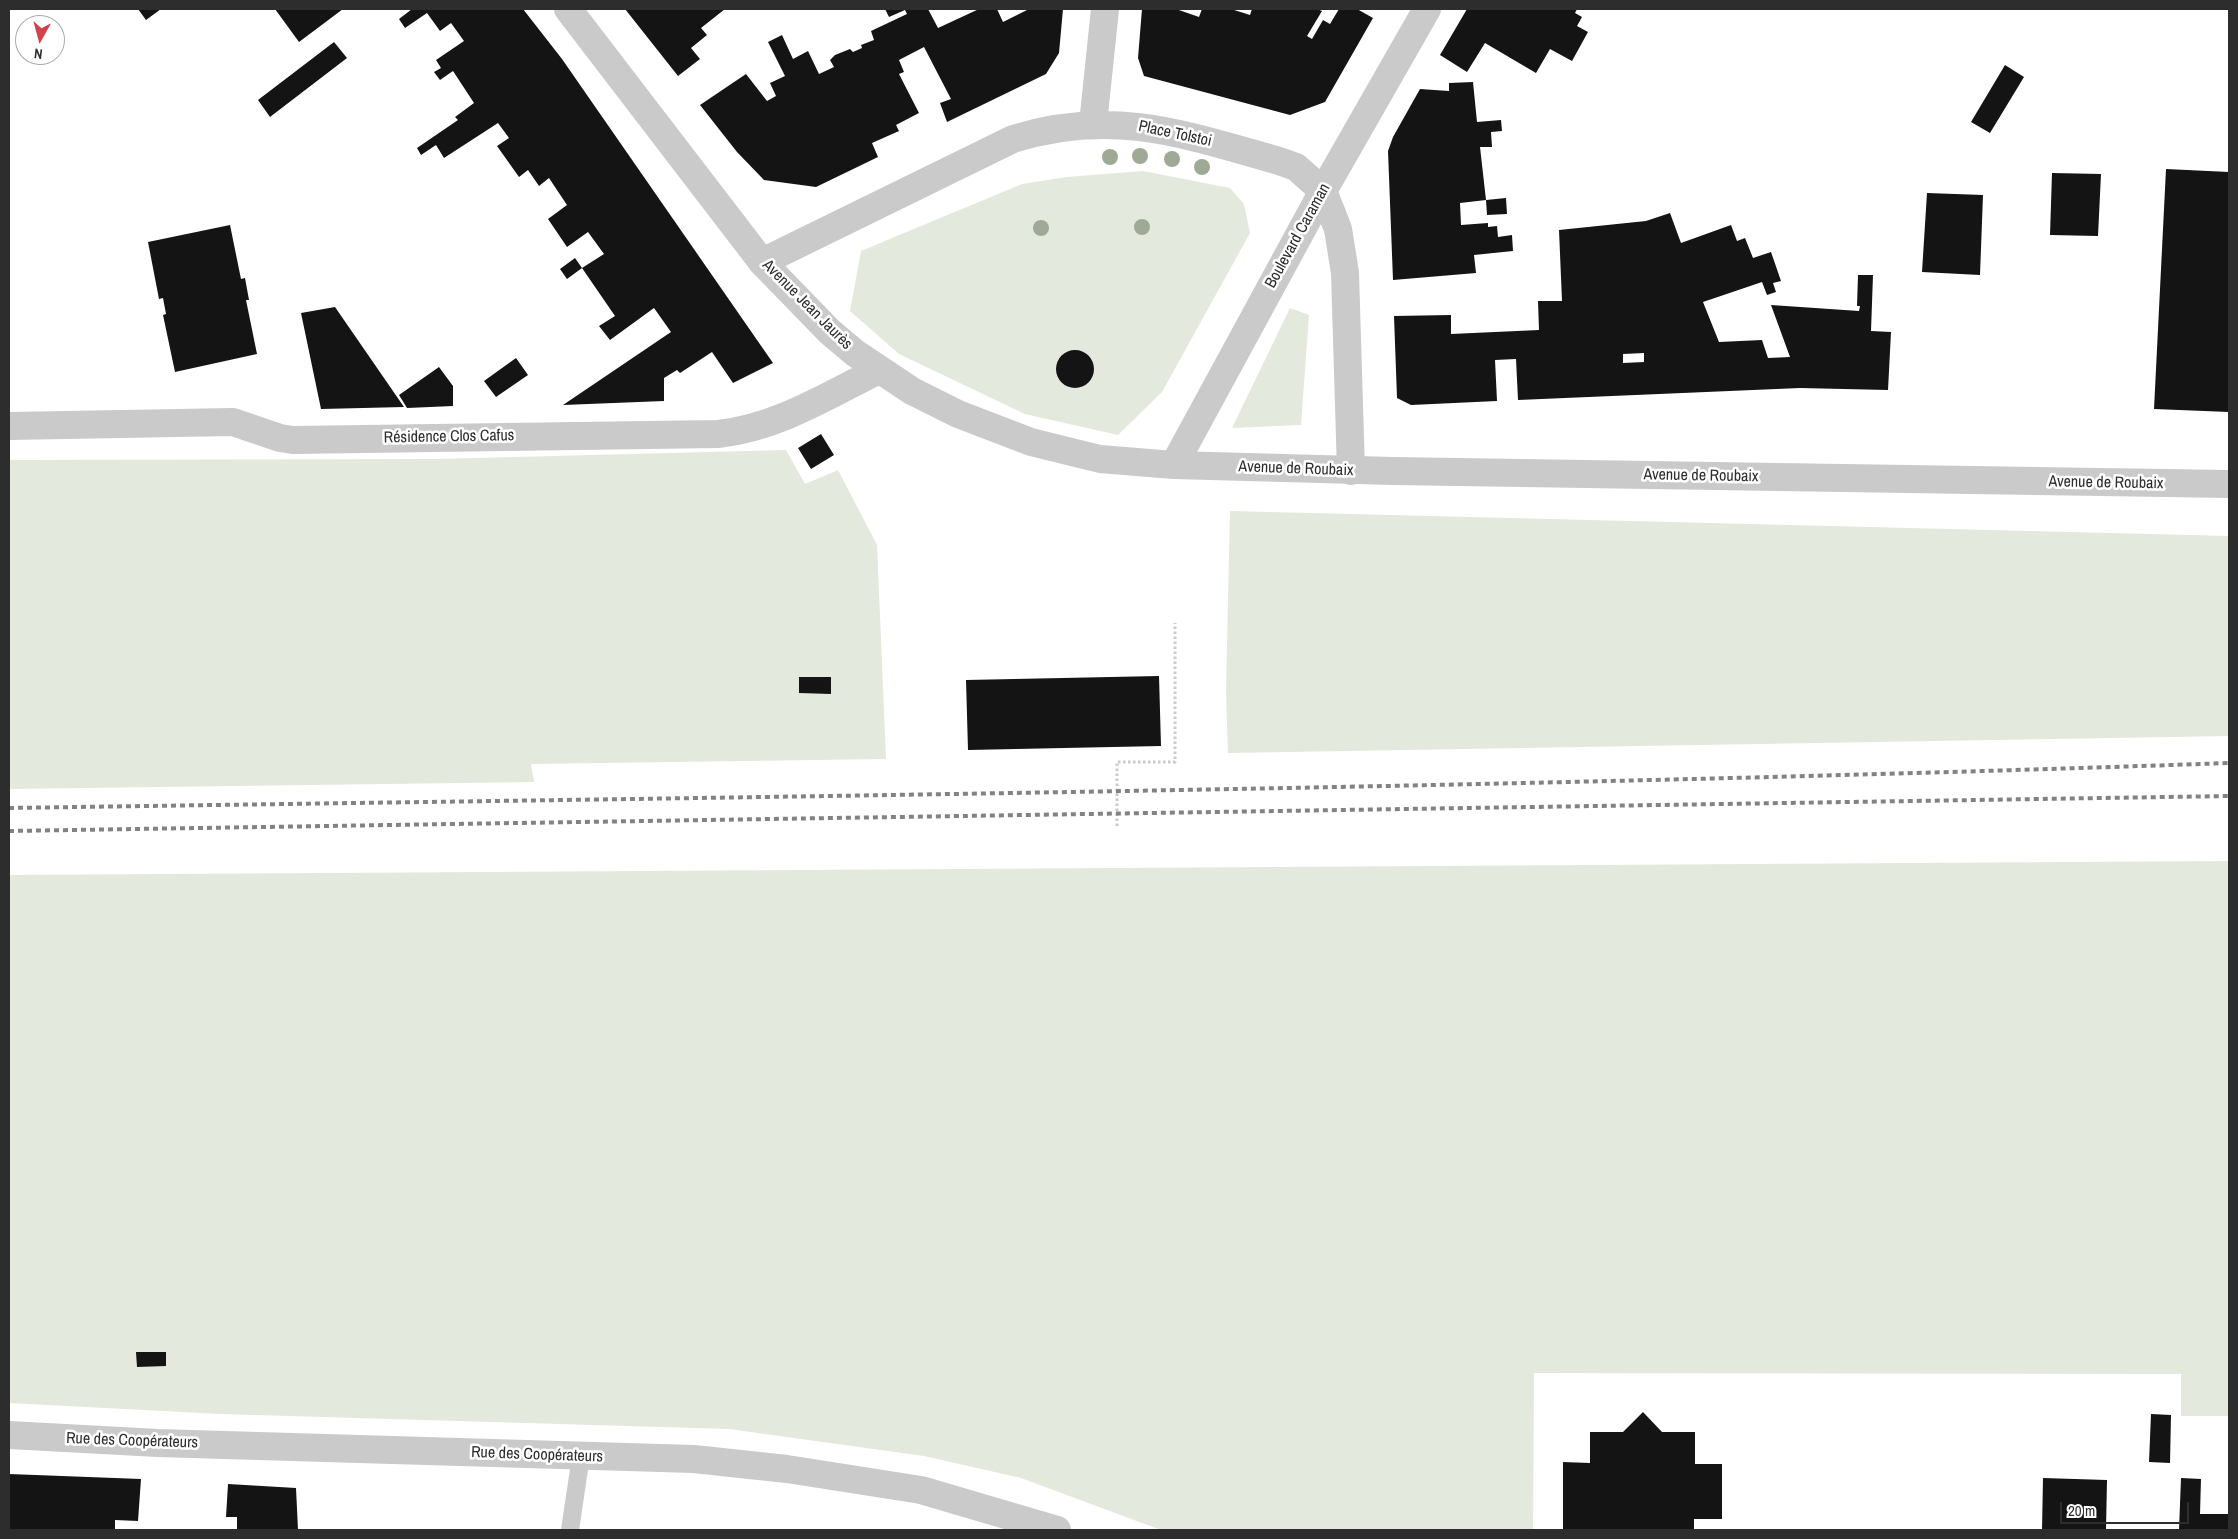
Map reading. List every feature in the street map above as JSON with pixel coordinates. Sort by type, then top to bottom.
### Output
[{"type":"street","name":"Avenue Jean Jaurès","points":[[568,9],[762,262],[830,332],[880,370],[912,391],[958,414],[1031,442],[1100,458],[1174,465]]},
{"type":"street","points":[[1093,124],[1105,9]]},
{"type":"street","name":"Boulevard Caraman","points":[[1174,465],[1322,191],[1427,9]]},
{"type":"street","name":"Place Tolstoi","points":[[762,262],[1013,139],[1038,131],[1093,124],[1129,124],[1175,132],[1280,161],[1296,167],[1322,191],[1338,229],[1345,273],[1351,470]]},
{"type":"street","name":"Résidence Clos Cafus","points":[[9,426],[233,422],[280,438],[293,440],[718,434],[737,432],[775,422],[880,370]]},
{"type":"street","name":"Avenue de Roubaix","points":[[1174,465],[1351,470],[2229,484]]},
{"type":"street","name":"Rue des Coopérateurs","points":[[9,1436],[694,1459],[843,1477],[921,1490],[1057,1530]]},
{"type":"lane","points":[[570,1530],[581,1456]]},
{"type":"path","points":[[1117,826],[1117,762],[1175,762],[1175,623]]},
{"type":"shaded area","points":[[1143,171],[1230,188],[1244,204],[1250,233],[1162,392],[1118,435],[1025,414],[899,354],[850,311],[861,251],[1022,184],[1067,177]]},
{"type":"shaded area","points":[[1290,308],[1309,315],[1301,425],[1232,428]]},
{"type":"shaded area","points":[[786,450],[805,484],[838,470],[877,545],[886,759],[531,764],[534,782],[9,789],[9,460],[437,459]]},
{"type":"shaded area","points":[[1230,511],[2229,536],[2229,736],[1228,753],[1226,692]]},
{"type":"shaded area","points":[[2229,861],[2229,1416],[2181,1416],[2181,1374],[1534,1373],[1533,1530],[1161,1530],[1021,1478],[924,1456],[729,1429],[221,1414],[9,1403],[9,875]]},
{"type":"building","points":[[138,9],[161,9],[146,20]]},
{"type":"building","points":[[275,9],[343,9],[299,42]]},
{"type":"building","points":[[412,9],[523,9],[562,59],[773,363],[733,383],[712,352],[680,373],[677,370],[664,378],[664,401],[563,405],[671,332],[654,308],[610,340],[599,326],[615,316],[582,268],[604,254],[588,232],[567,247],[548,219],[567,205],[549,178],[539,186],[528,170],[519,177],[497,146],[509,138],[498,123],[444,158],[436,145],[421,155],[417,148],[458,120],[455,117],[474,103],[453,71],[440,80],[434,72],[441,68],[436,60],[464,41],[451,23],[440,31],[427,13],[405,28],[399,19]]},
{"type":"building","points":[[625,9],[725,9],[701,28],[707,35],[691,48],[700,59],[678,76]]},
{"type":"building","points":[[885,9],[928,9],[938,28],[979,9],[997,9],[1003,22],[1029,9],[1063,9],[1059,53],[1046,74],[947,122],[940,103],[951,99],[924,47],[899,60],[904,72],[899,74],[919,113],[896,125],[899,131],[872,143],[878,157],[816,187],[764,180],[737,152],[700,105],[746,74],[767,101],[776,96],[770,83],[785,76],[768,42],[782,35],[793,59],[808,51],[819,74],[834,67],[830,60],[835,55],[850,49],[853,52],[862,48],[861,45],[874,40],[871,31],[907,14],[905,10],[889,17]]},
{"type":"building","points":[[1142,9],[1176,9],[1199,17],[1202,9],[1231,9],[1250,15],[1252,9],[1317,9],[1322,11],[1307,36],[1312,39],[1323,20],[1330,24],[1339,9],[1357,9],[1373,18],[1325,102],[1290,115],[1144,76],[1138,58]]},
{"type":"building","points":[[1467,9],[1577,9],[1575,13],[1582,17],[1577,26],[1588,32],[1572,61],[1550,49],[1536,73],[1485,43],[1467,72],[1440,55]]},
{"type":"building","points":[[334,42],[347,58],[270,117],[258,100]]},
{"type":"building","points":[[2005,65],[2024,77],[1990,133],[1971,122]]},
{"type":"building","points":[[1473,82],[1477,122],[1501,120],[1502,131],[1491,132],[1492,147],[1480,147],[1486,200],[1460,203],[1461,225],[1488,223],[1488,227],[1497,226],[1498,237],[1512,235],[1513,251],[1474,255],[1476,273],[1393,280],[1388,151],[1393,137],[1420,89],[1449,91],[1449,83]]},
{"type":"building","points":[[2166,169],[2229,172],[2229,412],[2154,409]]},
{"type":"building","points":[[2052,173],[2101,174],[2098,236],[2050,235]]},
{"type":"building","points":[[1927,193],[1983,195],[1980,275],[1922,272]]},
{"type":"building","points":[[1506,198],[1507,214],[1487,215],[1486,200]]},
{"type":"building","points":[[1670,213],[1681,243],[1731,225],[1737,241],[1745,238],[1753,258],[1771,252],[1781,281],[1773,283],[1776,292],[1767,295],[1762,282],[1703,302],[1719,342],[1762,340],[1768,358],[1790,357],[1771,305],[1859,311],[1860,306],[1857,306],[1858,275],[1873,275],[1871,331],[1891,332],[1888,390],[1800,388],[1518,400],[1516,359],[1495,360],[1497,401],[1411,405],[1397,398],[1394,316],[1451,315],[1451,334],[1539,330],[1538,301],[1562,301],[1559,230],[1646,221]],"holes":[[[1644,353],[1644,362],[1623,363],[1623,354]]]},
{"type":"building","points":[[230,225],[241,279],[245,278],[249,300],[246,300],[257,354],[175,372],[163,315],[166,314],[163,298],[159,299],[148,242]]},
{"type":"building","points":[[575,258],[582,268],[567,279],[560,269]]},
{"type":"building","points":[[335,307],[404,407],[321,409],[301,313]]},
{"type":"building","points":[[1075,350],[1082,351],[1088,356],[1093,362],[1093,376],[1088,382],[1082,387],[1075,388],[1068,387],[1062,382],[1057,376],[1056,369],[1057,362],[1062,356],[1068,351]]},
{"type":"building","points":[[516,358],[528,375],[496,397],[484,381]]},
{"type":"building","points":[[439,367],[453,386],[453,406],[407,408],[399,395]]},
{"type":"building","points":[[821,434],[834,455],[811,469],[798,448]]},
{"type":"building","points":[[1159,676],[1161,746],[968,750],[966,680]]},
{"type":"building","points":[[799,677],[831,677],[831,694],[799,693]]},
{"type":"building","points":[[136,1352],[166,1352],[166,1366],[137,1367]]},
{"type":"building","points":[[1643,1412],[1662,1432],[1695,1432],[1695,1464],[1722,1464],[1722,1519],[1694,1519],[1694,1530],[1563,1530],[1563,1462],[1590,1463],[1590,1432],[1623,1432]]},
{"type":"building","points":[[2151,1414],[2171,1415],[2170,1463],[2149,1462]]},
{"type":"building","points":[[9,1474],[141,1479],[138,1521],[115,1520],[115,1530],[9,1530]]},
{"type":"building","points":[[2043,1478],[2107,1480],[2106,1530],[2042,1530]]},
{"type":"building","points":[[2181,1478],[2201,1479],[2200,1514],[2228,1514],[2228,1530],[2179,1530]]},
{"type":"building","points":[[228,1484],[296,1488],[298,1530],[237,1530],[237,1517],[226,1517]]},
{"type":"railway","points":[[9,808],[1396,786],[2229,763]]},
{"type":"railway","points":[[9,831],[2229,796]]}]
